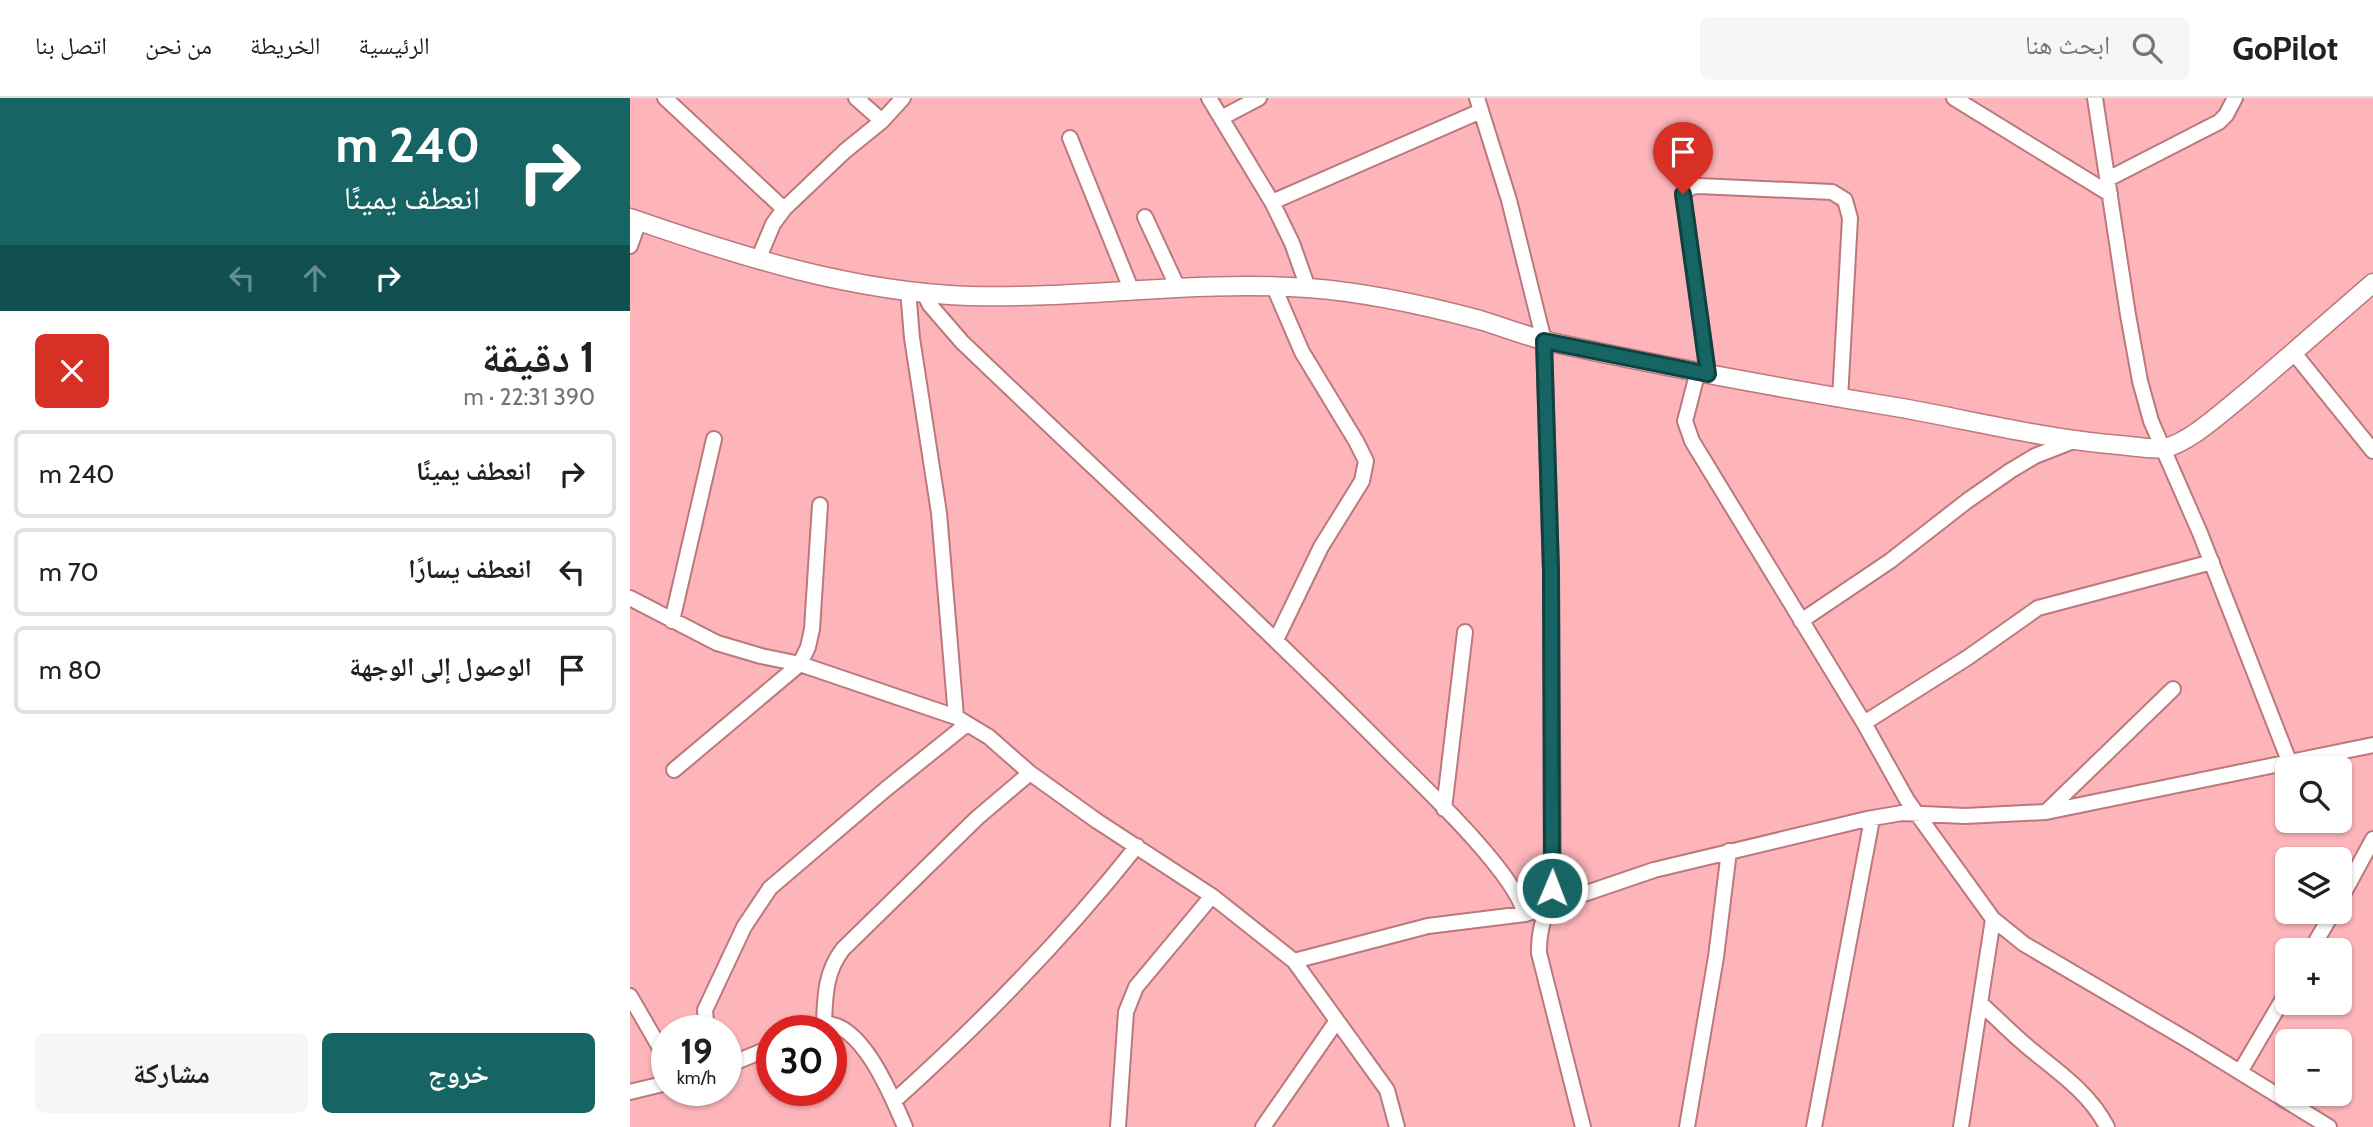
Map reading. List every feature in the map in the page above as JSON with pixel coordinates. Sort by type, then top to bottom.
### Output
[{"type":"street","points":[[665,98],[785,209]]},
{"type":"street","points":[[856,98],[883,121]]},
{"type":"street","points":[[758,260],[773,224],[785,209],[845,151],[883,121],[903,98]]},
{"type":"street","points":[[1209,98],[1272,202],[1292,243],[1308,288]]},
{"type":"street","points":[[1221,118],[1259,98]]},
{"type":"street","points":[[1954,98],[2110,194]]},
{"type":"street","points":[[2095,98],[2140,381],[2151,421],[2211,562],[2287,756]]},
{"type":"street","points":[[2108,178],[2219,122],[2227,115],[2235,98]]},
{"type":"street","points":[[1272,202],[1479,104],[1509,200],[1544,341],[1551,571],[1553,863],[1552,888],[1538,937],[1539,953],[1583,1127]]},
{"type":"street","points":[[1070,138],[1130,289]]},
{"type":"street","points":[[1840,399],[1850,218],[1845,200],[1832,192],[1691,187],[1683,194],[1703,373],[1686,412],[1687,430],[1916,814],[1993,919],[2024,944],[2329,1127]]},
{"type":"street","points":[[1145,217],[1177,286]]},
{"type":"street","points":[[630,246],[634,220],[758,260],[864,284],[968,296],[1048,295],[1177,286],[1308,288],[1380,297],[1478,320],[1544,341],[1703,373],[2017,431],[2163,448],[2183,440],[2208,423],[2294,353],[2373,283]]},
{"type":"street","points":[[1274,288],[1302,352],[1366,461],[1362,481],[1321,547],[1276,640]]},
{"type":"street","points":[[916,291],[962,342],[1276,640],[1444,809],[1476,842],[1515,891],[1525,914]]},
{"type":"street","points":[[916,291],[912,338],[939,513],[961,721]]},
{"type":"street","points":[[2294,353],[2373,451]]},
{"type":"street","points":[[672,621],[714,439]]},
{"type":"street","points":[[1801,621],[1890,561],[2010,471],[2035,456],[2076,439]]},
{"type":"street","points":[[674,770],[800,664],[812,629],[820,505]]},
{"type":"street","points":[[1864,723],[1967,658],[2038,608],[2211,562]]},
{"type":"street","points":[[630,598],[717,643],[800,664],[961,721],[989,737],[1030,773],[1097,821],[1212,896],[1294,961],[1387,1090],[1397,1127]]},
{"type":"street","points":[[1444,809],[1465,632]]},
{"type":"street","points":[[2046,812],[2173,689]]},
{"type":"street","points":[[705,1015],[705,1010],[744,927],[770,887],[886,789],[961,721]]},
{"type":"street","points":[[2315,756],[2373,745]]},
{"type":"street","points":[[1294,961],[1428,926],[1525,914],[1654,870],[1872,819],[1902,813],[1965,816],[2046,812],[2275,764]]},
{"type":"street","points":[[824,1015],[828,976],[835,959],[843,949],[977,818],[1030,773]]},
{"type":"street","points":[[1814,1127],[1872,819]]},
{"type":"street","points":[[2352,882],[2370,856],[2373,839]]},
{"type":"street","points":[[894,1101],[939,1060],[1059,938],[1137,846]]},
{"type":"street","points":[[1687,1127],[1716,957],[1729,851]]},
{"type":"street","points":[[1118,1127],[1126,1012],[1136,987],[1212,896]]},
{"type":"street","points":[[1961,1127],[1993,919]]},
{"type":"street","points":[[630,996],[651,1032]]},
{"type":"street","points":[[1980,1003],[2033,1051],[2059,1070],[2088,1099],[2106,1127]]},
{"type":"street","points":[[2239,1072],[2275,1012]]},
{"type":"street","points":[[1263,1127],[1336,1022]]},
{"type":"street","points":[[847,1032],[859,1041],[894,1101],[905,1127]]},
{"type":"street","points":[[630,1092],[651,1087]]},
{"type":"route","points":[[1552,888],[1551,571],[1544,341],[1708,374],[1683,194]]}]
